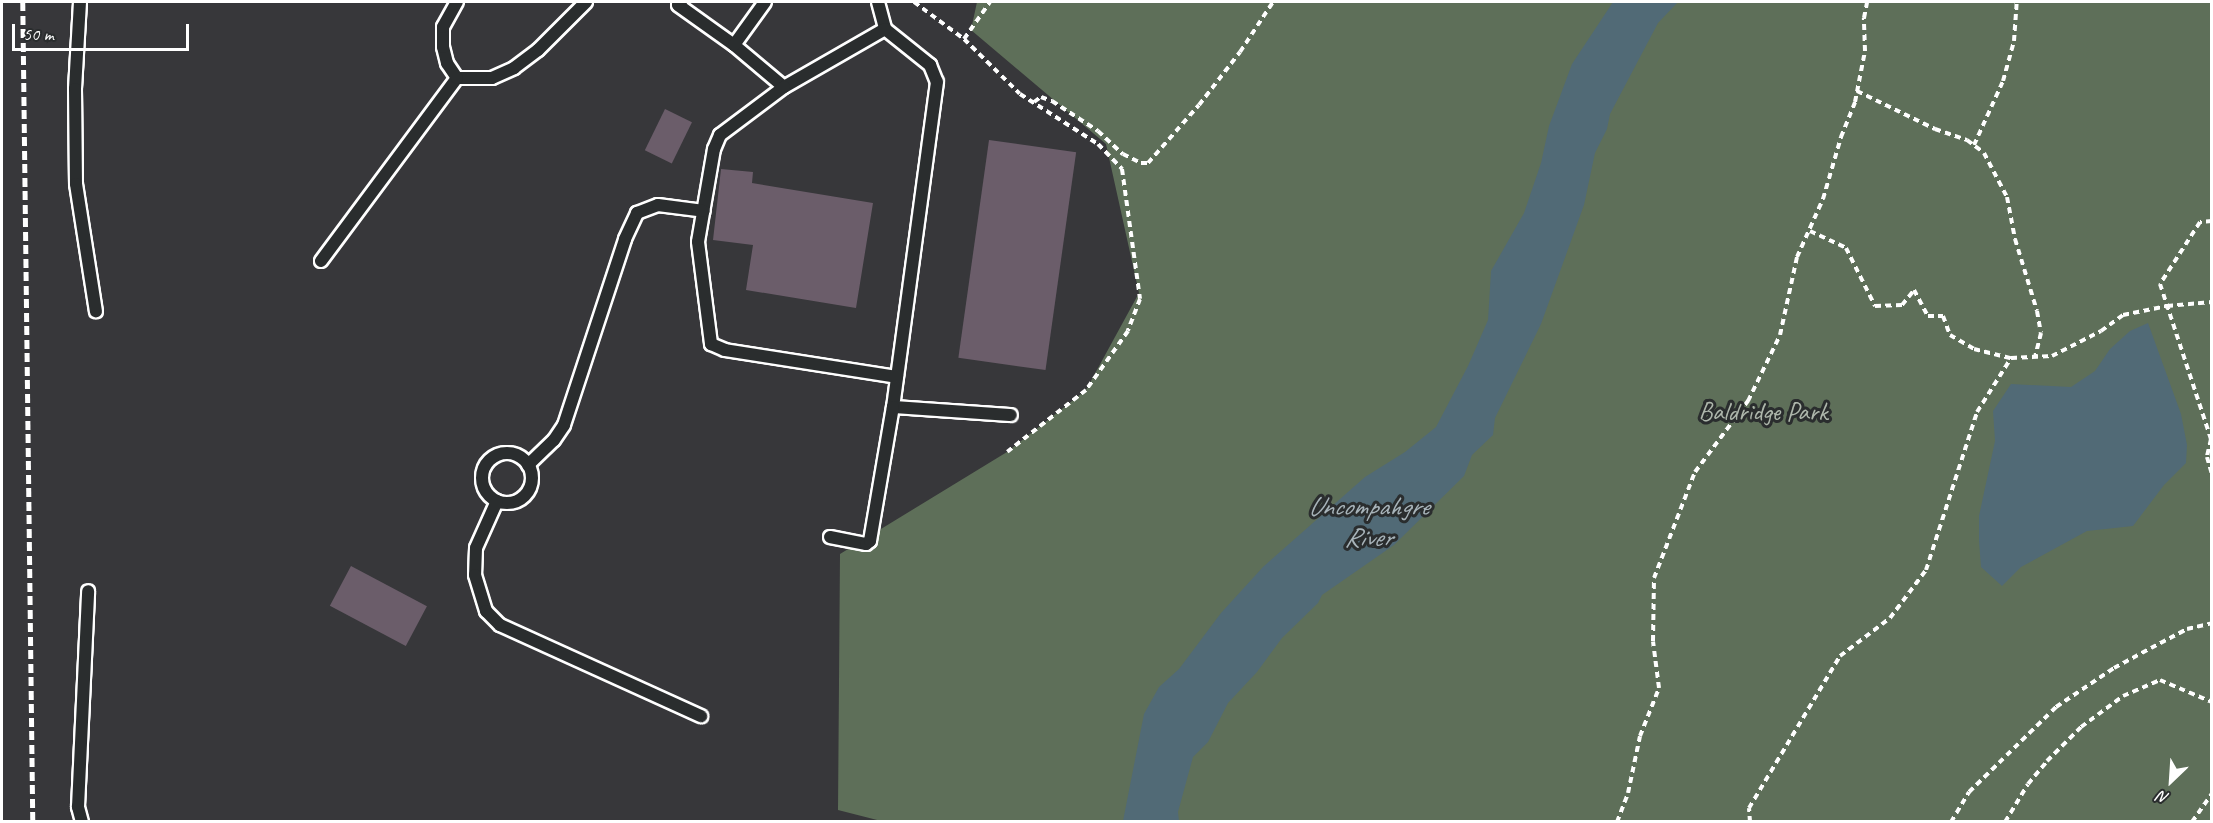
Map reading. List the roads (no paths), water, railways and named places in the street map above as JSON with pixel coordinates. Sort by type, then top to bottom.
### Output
[{"type":"lane","points":[[80,2],[75,89],[76,184],[96,310]]},
{"type":"lane","points":[[457,2],[443,27],[443,47],[447,63],[457,78]]},
{"type":"lane","points":[[457,78],[492,78],[514,68],[538,50],[586,2]]},
{"type":"lane","points":[[734,45],[765,2]]},
{"type":"lane","points":[[830,537],[866,544],[870,542],[893,407],[937,82],[930,65],[885,29],[879,2]]},
{"type":"lane","points":[[677,3],[734,45],[784,87]]},
{"type":"lane","points":[[885,29],[784,87],[720,135],[714,149],[698,242],[711,344],[724,350],[897,377]]},
{"type":"lane","points":[[321,261],[457,78]]},
{"type":"lane","points":[[528,465],[554,440],[564,425],[625,239],[637,213],[658,205],[704,212]]},
{"type":"lane","points":[[893,407],[1011,415]]},
{"type":"lane","points":[[500,454],[516,455],[528,465],[532,480],[526,495],[513,502],[497,501],[485,490],[482,481],[486,465],[500,454]]},
{"type":"lane","points":[[497,501],[476,548],[475,575],[486,611],[500,626],[701,716]]},
{"type":"lane","points":[[82,822],[78,807],[88,591]]},
{"type":"water","name":"Uncompahgre River","points":[[1613,2],[1678,2],[1658,23],[1610,114],[1607,129],[1595,153],[1584,205],[1541,324],[1495,418],[1493,435],[1472,455],[1464,476],[1394,545],[1322,595],[1318,603],[1282,638],[1257,672],[1228,703],[1208,742],[1193,757],[1178,812],[1179,821],[1123,821],[1144,714],[1159,687],[1179,669],[1221,613],[1263,567],[1365,477],[1405,452],[1436,427],[1468,366],[1488,320],[1491,271],[1524,213],[1541,163],[1549,126],[1572,64]]},
{"type":"water","points":[[2148,323],[2181,414],[2187,445],[2186,463],[2164,485],[2133,526],[2087,531],[2021,567],[2002,586],[1981,567],[1979,541],[1979,516],[1995,441],[1993,411],[2011,384],[2071,387],[2095,371],[2110,349],[2130,331]]},
{"type":"railway","points":[[23,2],[33,822]]},
{"type":"park label","name":"Baldridge Park","points":[[1763,412]]}]
